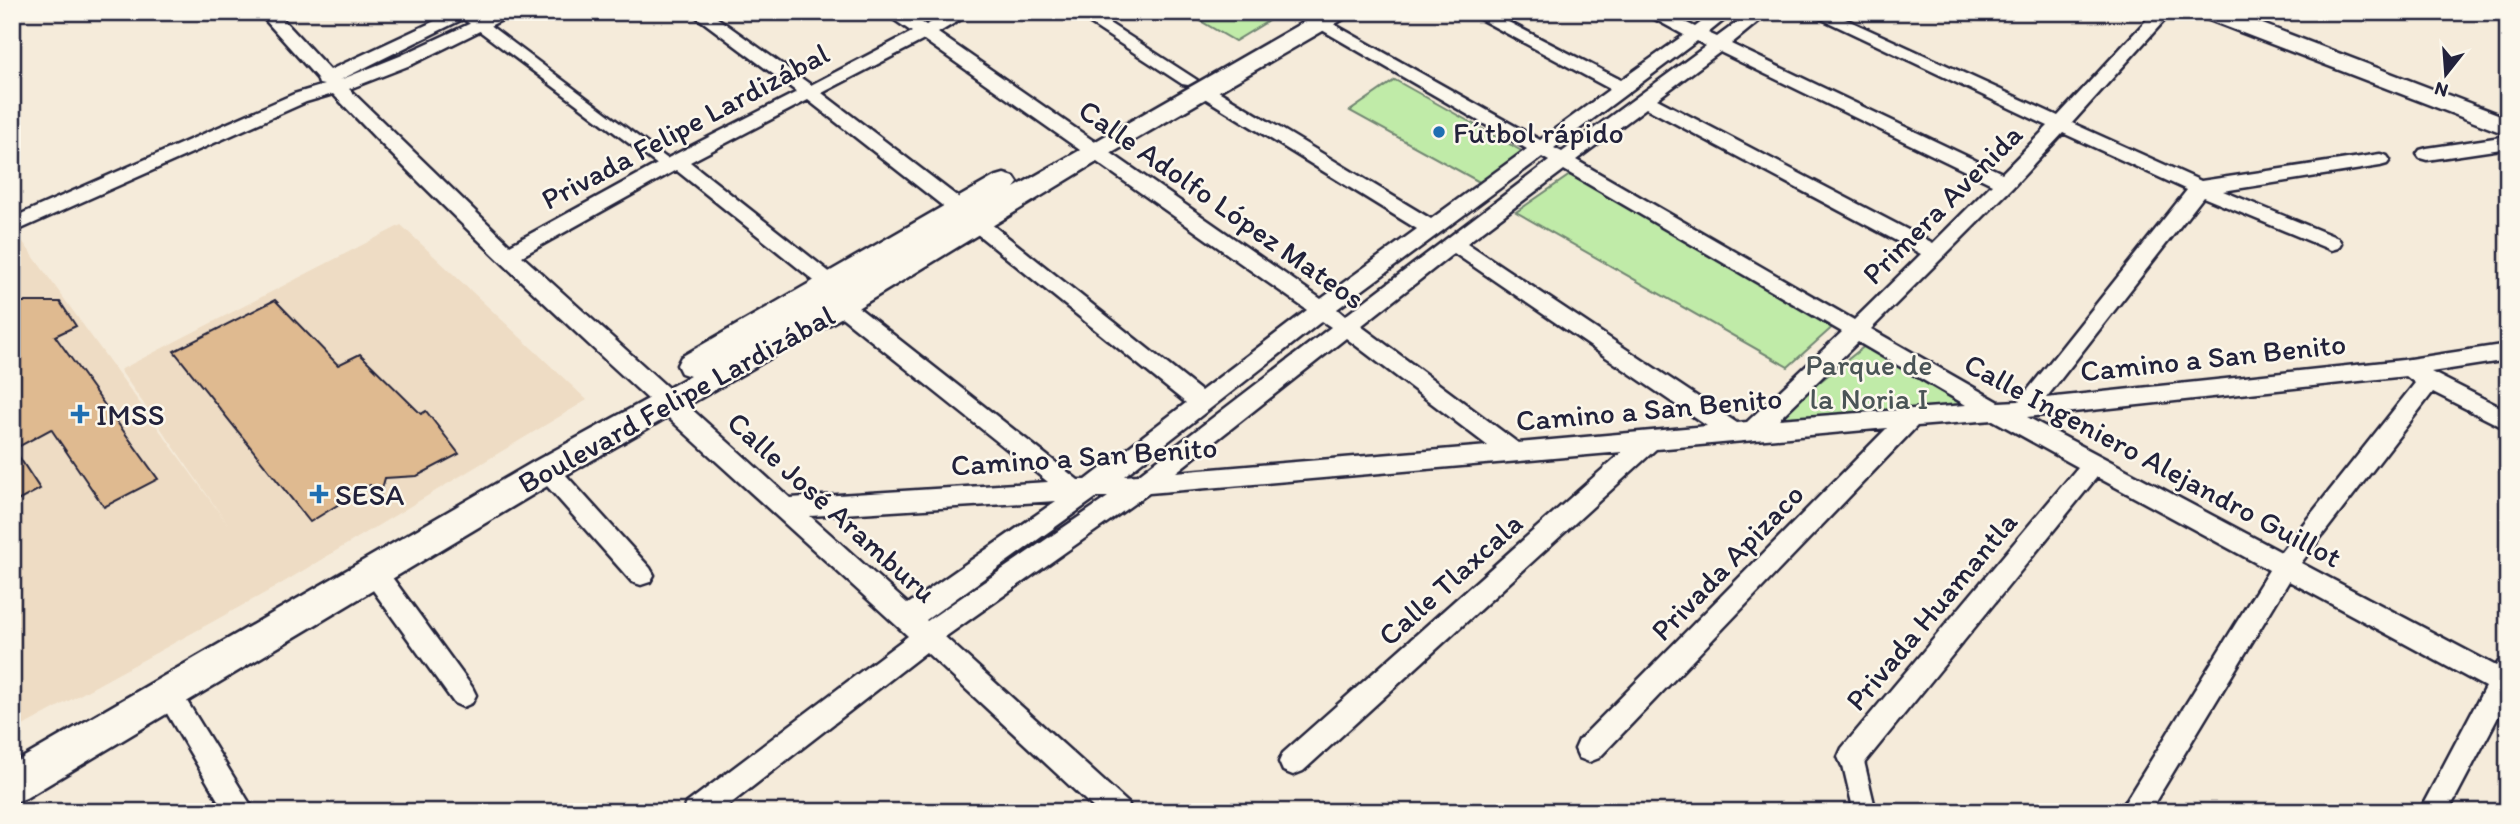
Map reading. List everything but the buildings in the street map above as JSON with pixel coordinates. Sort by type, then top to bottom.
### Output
[{"type":"main road","points":[[2209,12],[2508,127]]},
{"type":"main road","points":[[2258,12],[2508,104]]},
{"type":"main road","name":"Boulevard Felipe Lardizábal","points":[[12,761],[332,585],[1313,15]]},
{"type":"main road","name":"Boulevard Felipe Lardizábal","points":[[12,785],[169,693],[332,585],[374,572],[547,470],[661,396]]},
{"type":"street","name":"Calle José Aramburu","points":[[266,12],[331,84],[508,255],[782,508],[918,626],[1118,812]]},
{"type":"street","points":[[12,226],[331,84],[472,17],[510,12]]},
{"type":"street","points":[[698,12],[809,92],[969,216],[1200,402]]},
{"type":"street","name":"Calle Adolfo López Mateos","points":[[891,12],[926,33],[1345,326],[1514,453]]},
{"type":"street","name":"Privada Felipe Lardizábal","points":[[508,255],[672,163],[965,12]]},
{"type":"street","points":[[1080,12],[1430,229]]},
{"type":"street","points":[[1475,12],[1624,89]]},
{"type":"street","points":[[1650,12],[2006,183]]},
{"type":"street","points":[[697,812],[1083,489],[1726,12]]},
{"type":"street","points":[[918,626],[1144,484],[1453,243],[1762,12]]},
{"type":"street","points":[[1815,12],[2199,188],[2331,243]]},
{"type":"street","name":"Primera Avenida","points":[[1743,431],[1857,331],[2006,183],[2064,124],[2164,12]]},
{"type":"street","name":"Calle Ingeniero Alejandro Guillot","points":[[1313,15],[1997,412],[2505,679]]},
{"type":"street","points":[[472,17],[672,163],[1083,489]]},
{"type":"street","points":[[1645,100],[1935,253]]},
{"type":"street","points":[[2427,154],[2508,142]]},
{"type":"street","points":[[2025,409],[2199,188],[2380,160]]},
{"type":"street","points":[[1453,243],[1743,431]]},
{"type":"street","name":"Camino a San Benito","points":[[782,508],[1083,489],[1650,442],[1743,431],[1997,412],[2403,368],[2508,352]]},
{"type":"street","points":[[2403,368],[2508,421]]},
{"type":"street","points":[[2133,812],[2285,565],[2429,381]]},
{"type":"street","name":"Privada Apizaco","points":[[1589,749],[1910,419]]},
{"type":"street","name":"Calle Tlaxcala","points":[[1293,762],[1650,442]]},
{"type":"street","name":"Privada Huamantla","points":[[1865,812],[1852,757],[2095,463]]},
{"type":"street","points":[[547,470],[641,575]]},
{"type":"street","points":[[374,572],[463,695]]},
{"type":"street","points":[[2433,812],[2505,679]]},
{"type":"street","points":[[169,693],[241,812]]},
{"type":"shaded area","points":[[401,225],[587,400],[274,588],[12,732],[12,241],[20,238],[229,526],[120,370]]},
{"type":"green space","points":[[1185,12],[1283,12],[1235,41]]},
{"type":"green space","name":"Fútbol rápido","points":[[1395,80],[1527,154],[1483,184],[1350,111]]},
{"type":"green space","points":[[1570,175],[1836,324],[1788,367],[1516,212]]},
{"type":"green space","name":"Parque de la Noria I","points":[[1866,345],[1973,404],[1772,420]]},
{"type":"place","name":"Fútbol rápido","points":[[1439,132]]},
{"type":"place","name":"IMSS","points":[[80,414]]},
{"type":"place","name":"SESA","points":[[319,494]]}]
